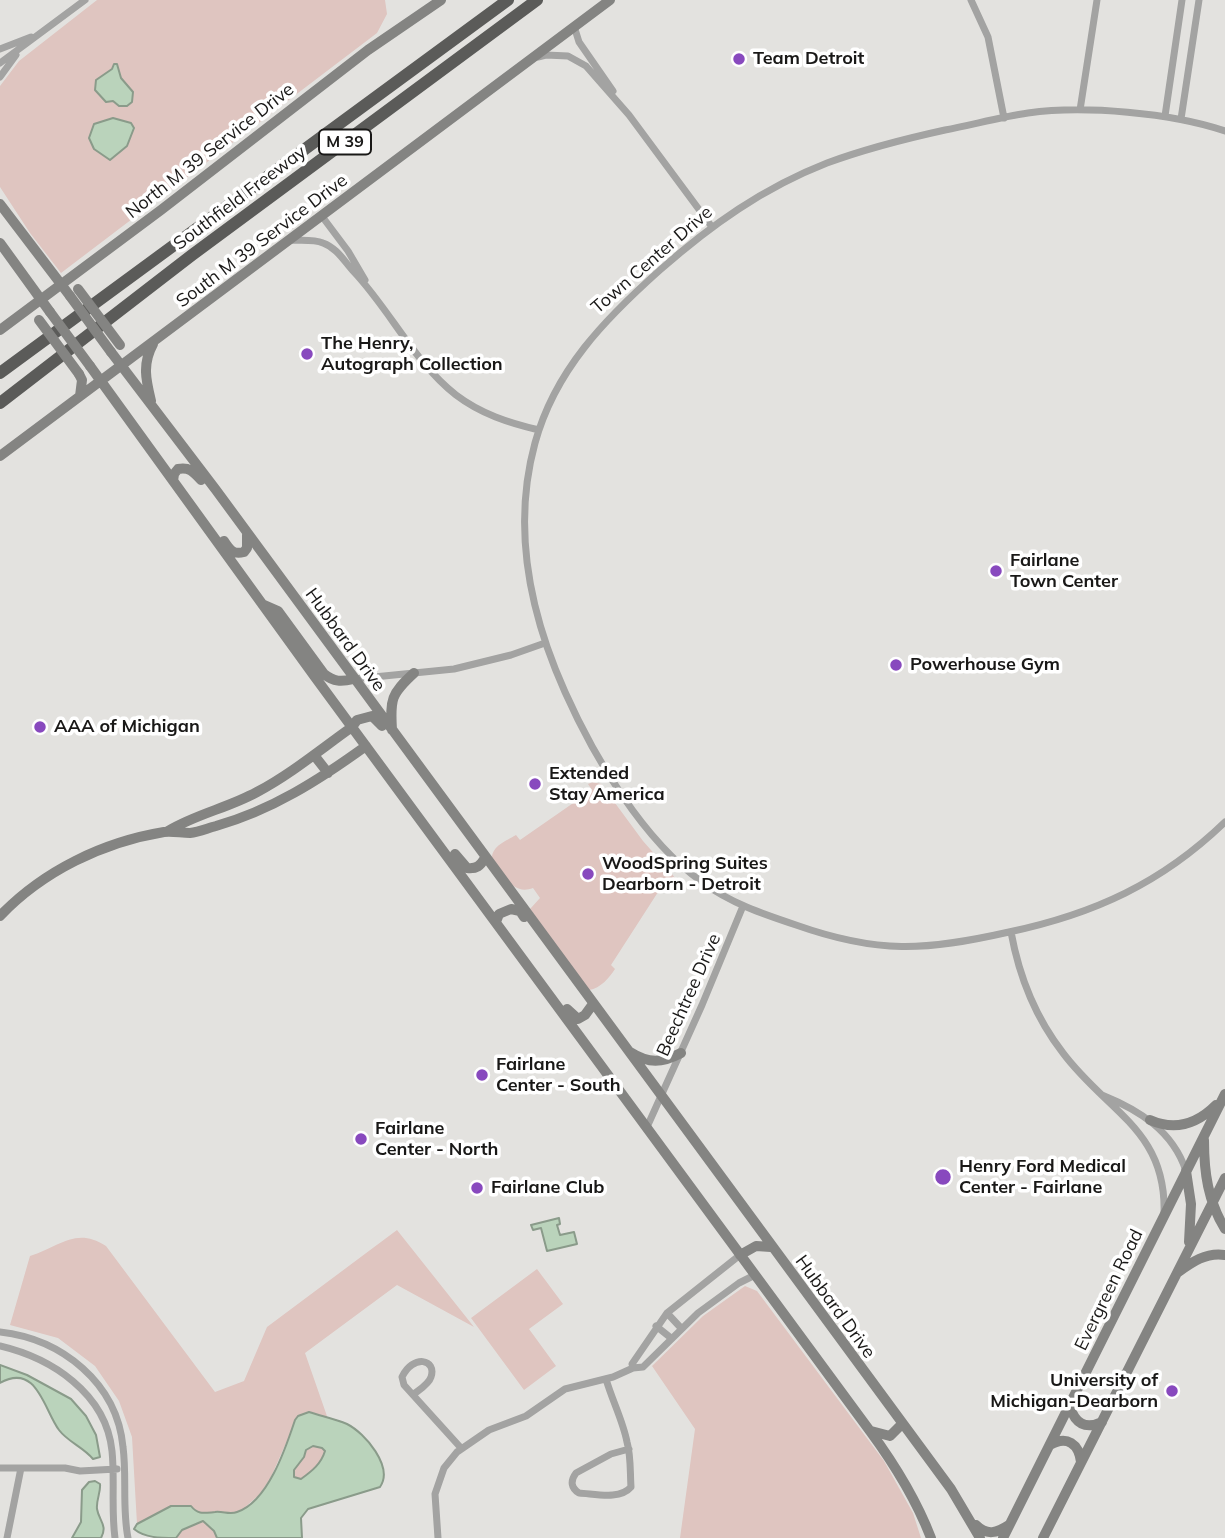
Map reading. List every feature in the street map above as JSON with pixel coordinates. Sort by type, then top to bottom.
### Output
[{"type":"highway","points":[[455,38],[499,0]]},
{"type":"highway","name":"Southfield Freeway","points":[[0,373],[508,0]]},
{"type":"highway","name":"Southfield Freeway","points":[[0,402],[192,255],[537,0]]},
{"type":"highway","points":[[0,411],[26,384]]},
{"type":"street","points":[[0,63],[85,0]]},
{"type":"street","name":"North M 39 Service Drive","points":[[0,330],[368,50],[442,0]]},
{"type":"street","name":"South M 39 Service Drive","points":[[0,456],[610,0]]},
{"type":"street","points":[[971,0],[983,24],[994,57],[1004,118]]},
{"type":"street","points":[[1080,110],[1097,0]]},
{"type":"street","points":[[1165,116],[1182,0]]},
{"type":"street","points":[[1181,120],[1199,0]]},
{"type":"street","points":[[575,26],[579,42],[712,227]]},
{"type":"street","points":[[0,49],[38,34]]},
{"type":"street","points":[[1176,43],[1192,45]]},
{"type":"street","points":[[0,77],[23,47]]},
{"type":"street","points":[[530,59],[563,55],[578,60],[629,115]]},
{"type":"street","name":"Town Center Drive","points":[[1225,131],[1165,116],[1080,110],[1028,113],[888,142],[847,155],[762,193],[712,227],[643,285],[592,335],[560,382],[539,430],[528,476],[524,534],[531,587],[545,643],[582,727],[612,780],[666,851],[704,884],[743,906],[828,936],[878,946],[934,947],[1011,932],[1077,915],[1119,897],[1176,863],[1225,822]]},
{"type":"street","name":"Hubbard Drive","points":[[1,205],[61,285],[74,293],[116,349],[121,366],[152,404],[951,1489],[979,1538]]},
{"type":"street","points":[[321,215],[367,284]]},
{"type":"street","points":[[291,240],[319,242],[331,247],[367,284],[435,374],[456,395],[496,418],[539,430]]},
{"type":"street","points":[[0,243],[261,604],[870,1431],[898,1470],[921,1511],[931,1538]]},
{"type":"street","points":[[74,293],[78,272]]},
{"type":"street","points":[[18,317],[29,314],[39,320],[79,374],[82,380],[80,396]]},
{"type":"street","points":[[152,404],[145,375],[146,359],[156,340]]},
{"type":"street","points":[[116,349],[143,350]]},
{"type":"street","points":[[173,481],[178,469],[193,470],[208,488],[219,496]]},
{"type":"street","points":[[183,494],[195,502],[231,551],[238,554],[244,552],[247,548],[247,533]]},
{"type":"street","points":[[261,604],[278,611],[324,674],[331,680],[340,682],[481,663],[545,643]]},
{"type":"street","points":[[392,731],[392,696],[414,673]]},
{"type":"street","points":[[168,832],[188,819],[238,802],[274,782],[352,727],[357,720],[372,716],[379,721],[426,787],[442,799]]},
{"type":"street","points":[[0,916],[33,887],[78,860],[119,843],[168,832],[191,832],[243,817],[268,807],[328,773],[366,746]]},
{"type":"street","points":[[314,755],[328,773]]},
{"type":"street","points":[[268,807],[267,794],[274,782]]},
{"type":"street","points":[[406,800],[420,807],[461,864],[474,868],[485,858]]},
{"type":"street","points":[[238,802],[243,817]]},
{"type":"street","name":"Beechtree Drive","points":[[661,1096],[743,906]]},
{"type":"street","points":[[496,922],[499,914],[507,910],[520,911],[541,939],[552,948]]},
{"type":"street","points":[[1011,932],[1018,965],[1036,1012],[1062,1052],[1098,1094],[1138,1131],[1152,1152],[1163,1181],[1164,1214]]},
{"type":"street","points":[[525,962],[536,968],[570,1015],[578,1019],[585,1015],[593,1004]]},
{"type":"street","points":[[625,1048],[639,1058],[656,1062],[681,1053]]},
{"type":"street","points":[[1098,1094],[1168,1126],[1188,1124],[1203,1116],[1223,1097]]},
{"type":"street","points":[[647,1127],[661,1096]]},
{"type":"street","name":"Evergreen Road","points":[[1003,1538],[1223,1097]]},
{"type":"street","points":[[1150,1120],[1172,1144],[1186,1171],[1191,1204],[1186,1253]]},
{"type":"street","points":[[1204,1136],[1205,1170],[1212,1203],[1225,1230]]},
{"type":"street","points":[[1043,1538],[1224,1181]]},
{"type":"street","points":[[633,1368],[632,1364],[667,1313],[740,1255],[756,1246],[771,1247]]},
{"type":"street","points":[[1176,1273],[1203,1256],[1216,1253],[1225,1255]]},
{"type":"street","points":[[438,1538],[435,1493],[444,1468],[461,1448],[489,1430],[526,1416],[565,1390],[637,1369],[649,1362],[681,1328],[739,1283],[755,1275]]},
{"type":"street","points":[[667,1313],[681,1328]]},
{"type":"street","points":[[656,1326],[671,1338]]},
{"type":"street","points":[[0,1332],[20,1334],[47,1343],[92,1376],[110,1400],[120,1426],[124,1466],[124,1521],[128,1538]]},
{"type":"street","points":[[0,1346],[38,1357],[62,1372],[80,1388],[96,1408],[112,1448],[115,1538]]},
{"type":"street","points":[[62,1372],[72,1359]]},
{"type":"street","points":[[414,1394],[430,1380],[432,1372],[428,1364],[422,1361],[415,1362],[406,1369],[402,1377],[404,1385],[461,1448]]},
{"type":"street","points":[[606,1379],[629,1449],[631,1486],[628,1491],[617,1495],[579,1493],[574,1490],[571,1485],[576,1473],[611,1454],[629,1449]]},
{"type":"street","points":[[1070,1406],[1078,1422],[1086,1426],[1102,1422]]},
{"type":"street","points":[[870,1431],[890,1436],[902,1424]]},
{"type":"street","points":[[1050,1445],[1058,1440],[1067,1440],[1075,1445],[1081,1462]]},
{"type":"street","points":[[0,1468],[113,1470],[124,1466]]},
{"type":"street","points":[[7,1538],[21,1468]]},
{"type":"street","points":[[970,1519],[979,1529],[993,1534],[1009,1525]]},
{"type":"shaded area","points":[[97,0],[385,0],[387,14],[377,33],[61,273],[30,233],[0,187],[0,86],[19,61]]},
{"type":"shaded area","points":[[114,64],[117,64],[121,78],[133,92],[132,102],[127,106],[119,106],[113,101],[106,102],[95,90],[96,80],[112,69]]},
{"type":"shaded area","points":[[113,118],[131,123],[134,128],[127,146],[110,160],[94,149],[89,138],[94,124]]},
{"type":"shaded area","points":[[588,784],[601,784],[658,858],[658,864],[663,869],[668,869],[675,878],[666,893],[660,889],[611,965],[615,969],[610,976],[601,985],[589,990],[530,909],[540,898],[533,888],[526,890],[514,886],[492,858],[494,850],[500,844],[516,835],[520,840],[592,790]]},
{"type":"shaded area","points":[[559,1218],[560,1224],[557,1225],[560,1235],[574,1232],[577,1244],[547,1251],[541,1228],[533,1230],[531,1225]]},
{"type":"shaded area","points":[[397,1230],[474,1327],[397,1285],[305,1353],[328,1419],[310,1414],[298,1416],[271,1477],[260,1494],[235,1513],[207,1514],[171,1506],[137,1524],[132,1437],[119,1401],[95,1366],[58,1338],[10,1325],[30,1256],[76,1238],[95,1240],[106,1246],[215,1392],[244,1381],[267,1327]]},
{"type":"shaded area","points":[[537,1269],[563,1304],[529,1329],[556,1366],[524,1390],[471,1318]]},
{"type":"shaded area","points":[[745,1286],[757,1291],[884,1461],[913,1513],[921,1538],[680,1538],[695,1429],[652,1366],[703,1316]]},
{"type":"shaded area","points":[[0,1365],[27,1375],[71,1399],[86,1416],[96,1435],[100,1457],[93,1459],[59,1430],[31,1383],[13,1378],[0,1383]]},
{"type":"shaded area","points":[[309,1412],[354,1428],[376,1451],[383,1470],[380,1487],[308,1509],[301,1518],[302,1538],[217,1538],[214,1531],[203,1521],[182,1530],[176,1538],[148,1536],[134,1529],[137,1524],[171,1506],[191,1506],[202,1513],[232,1513],[248,1506],[267,1486],[298,1416]],"holes":[[[313,1446],[325,1451],[316,1467],[301,1479],[294,1477],[294,1470],[306,1450]]]},
{"type":"shaded area","points":[[313,1446],[326,1451],[324,1456],[301,1479],[294,1477],[299,1460]]},
{"type":"shaded area","points":[[89,1482],[100,1484],[97,1509],[103,1534],[101,1538],[72,1538],[81,1522],[82,1490]]},
{"type":"shaded area","points":[[203,1521],[214,1531],[217,1538],[176,1538],[182,1530]]},
{"type":"place","name":"Team Detroit","points":[[739,59]]},
{"type":"place","name":"The Henry, Autograph Collection","points":[[307,354]]},
{"type":"place","name":"Fairlane Town Center","points":[[996,571]]},
{"type":"place","name":"Powerhouse Gym","points":[[896,665]]},
{"type":"place","name":"AAA of Michigan","points":[[40,727]]},
{"type":"place","name":"Extended Stay America","points":[[535,784]]},
{"type":"place","name":"WoodSpring Suites Dearborn - Detroit","points":[[588,874]]},
{"type":"place","name":"Fairlane Center - South","points":[[482,1075]]},
{"type":"place","name":"Fairlane Center - North","points":[[361,1139]]},
{"type":"place","name":"Henry Ford Medical Center - Fairlane","points":[[943,1177]]},
{"type":"place","name":"Fairlane Club","points":[[477,1188]]},
{"type":"place","name":"University of Michigan-Dearborn","points":[[1172,1391]]}]
